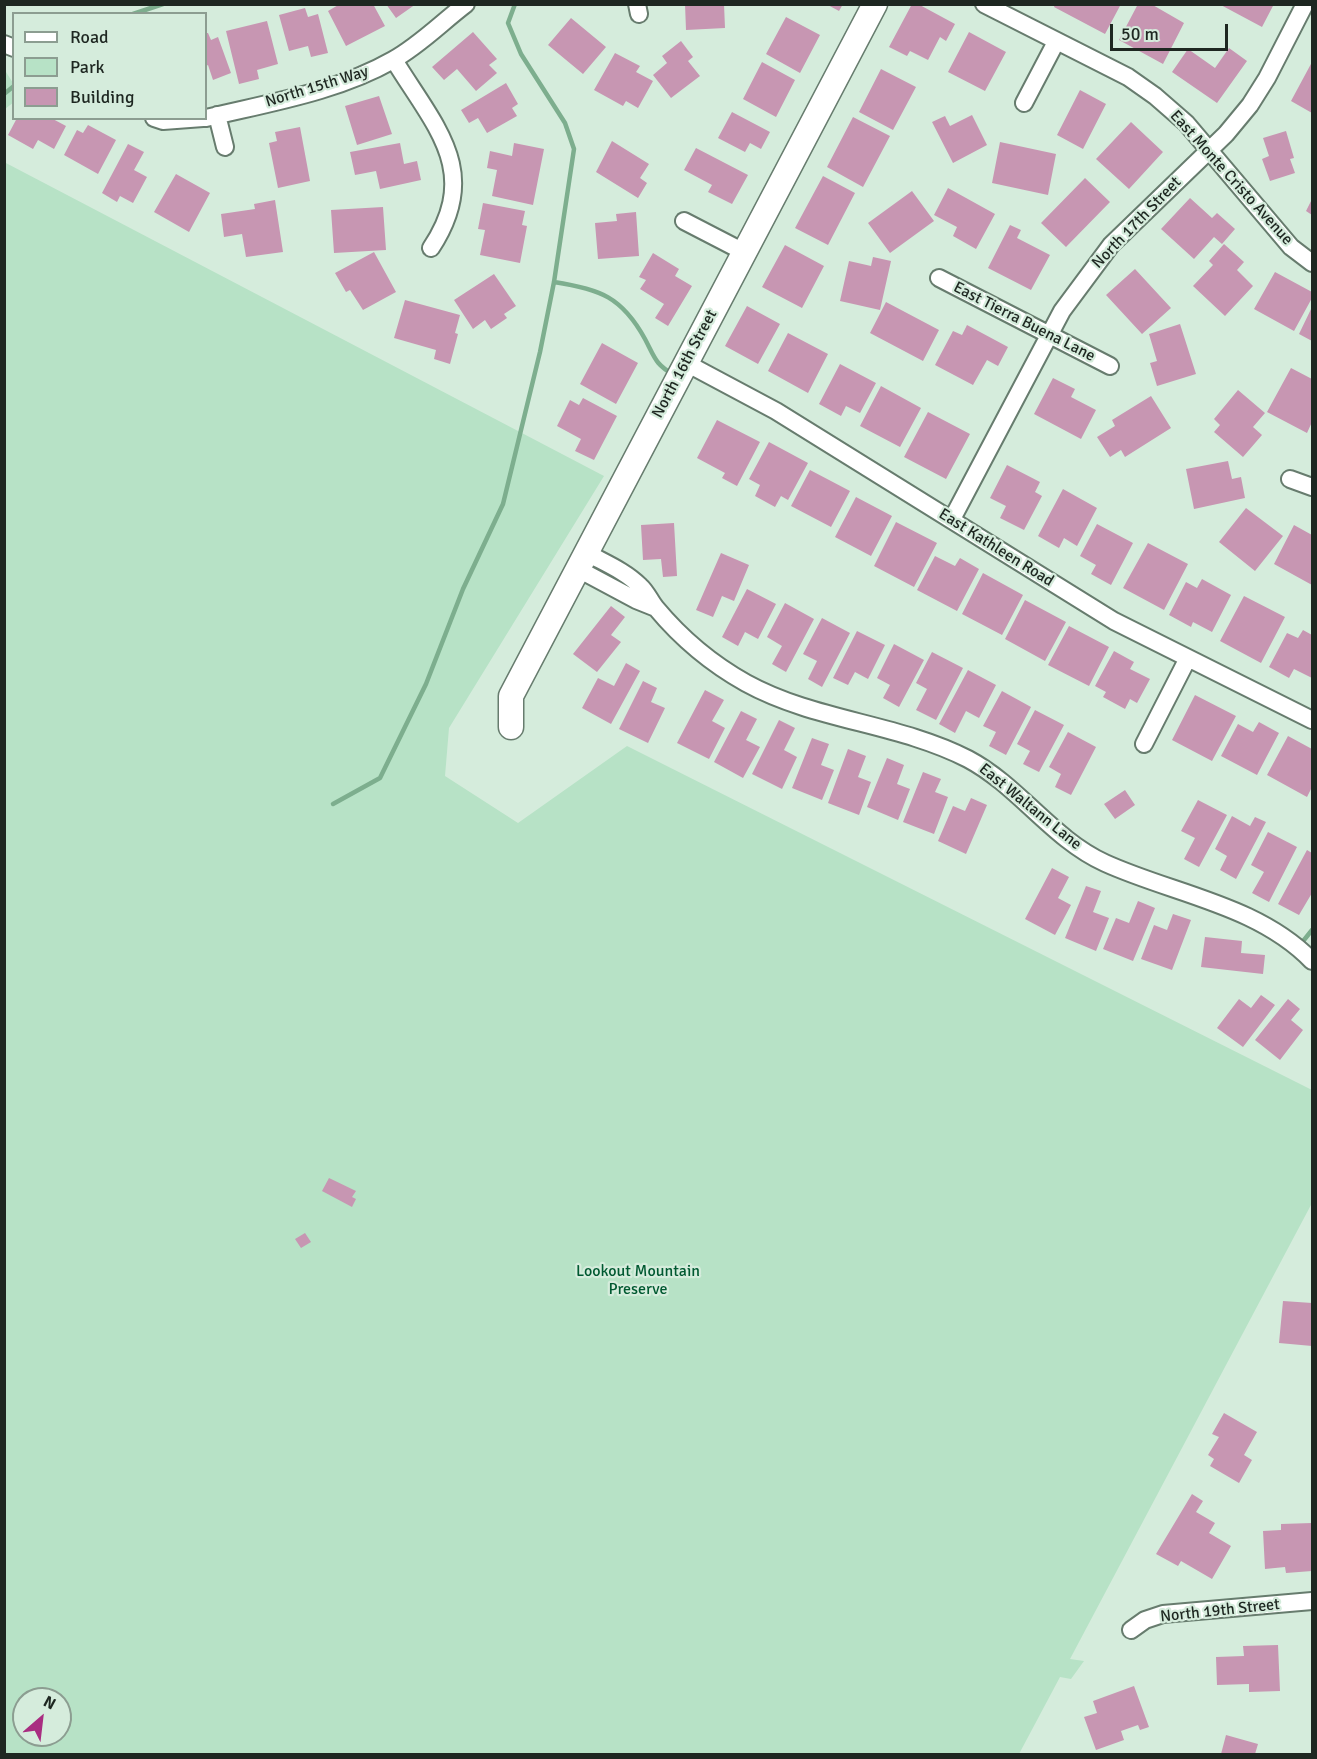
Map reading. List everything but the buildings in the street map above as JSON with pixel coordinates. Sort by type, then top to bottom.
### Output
[{"type":"street","name":"North 15th Way","points":[[209,117],[325,88],[366,74],[420,44],[466,4]]},
{"type":"street","name":"North 16th Street","points":[[511,727],[511,696],[593,566],[686,363],[874,4]]},
{"type":"street","name":"East Monte Cristo Avenue","points":[[984,4],[1128,77],[1155,96],[1186,123],[1291,247],[1312,263]]},
{"type":"street","name":"North 17th Street","points":[[952,519],[1062,311],[1098,260],[1209,150],[1250,105],[1267,78],[1305,4]]},
{"type":"street","points":[[1024,104],[1056,42]]},
{"type":"street","points":[[394,60],[445,144],[453,162],[455,179],[450,214],[430,248]]},
{"type":"street","points":[[209,117],[225,147]]},
{"type":"street","points":[[159,120],[164,122],[182,120]]},
{"type":"street","points":[[684,221],[744,252]]},
{"type":"street","name":"East Tierra Buena Lane","points":[[939,278],[1110,366]]},
{"type":"street","name":"East Kathleen Road","points":[[686,363],[776,411],[1077,599],[1312,720]]},
{"type":"street","points":[[1290,479],[1312,487]]},
{"type":"street","name":"East Waltann Lane","points":[[593,566],[632,588],[642,587],[656,608],[717,666],[747,683],[776,698],[965,758],[992,772],[1088,854],[1124,871],[1222,906],[1282,936],[1312,961]]},
{"type":"street","points":[[1144,744],[1188,658]]},
{"type":"street","name":"North 19th Street","points":[[1131,1630],[1145,1620],[1163,1614],[1312,1601]]},
{"type":"green space","points":[[6,72],[12,81],[12,104],[5,109]]},
{"type":"green space","name":"Lookout Mountain Preserve","points":[[4,162],[604,476],[449,728],[445,776],[518,823],[627,746],[1312,1090],[1312,1203],[1070,1659],[1084,1661],[1071,1679],[1060,1677],[1019,1754],[5,1754]]},
{"type":"waterway","points":[[139,12],[163,4]]},
{"type":"waterway","points":[[333,804],[380,778],[426,684],[463,589],[503,504],[540,352],[554,282],[574,149],[565,123],[521,54],[508,23],[515,4]]},
{"type":"waterway","points":[[4,94],[12,88]]},
{"type":"waterway","points":[[554,282],[597,292],[618,304],[628,313],[659,364],[674,375]]},
{"type":"waterway","points":[[1300,945],[1312,930]]}]
